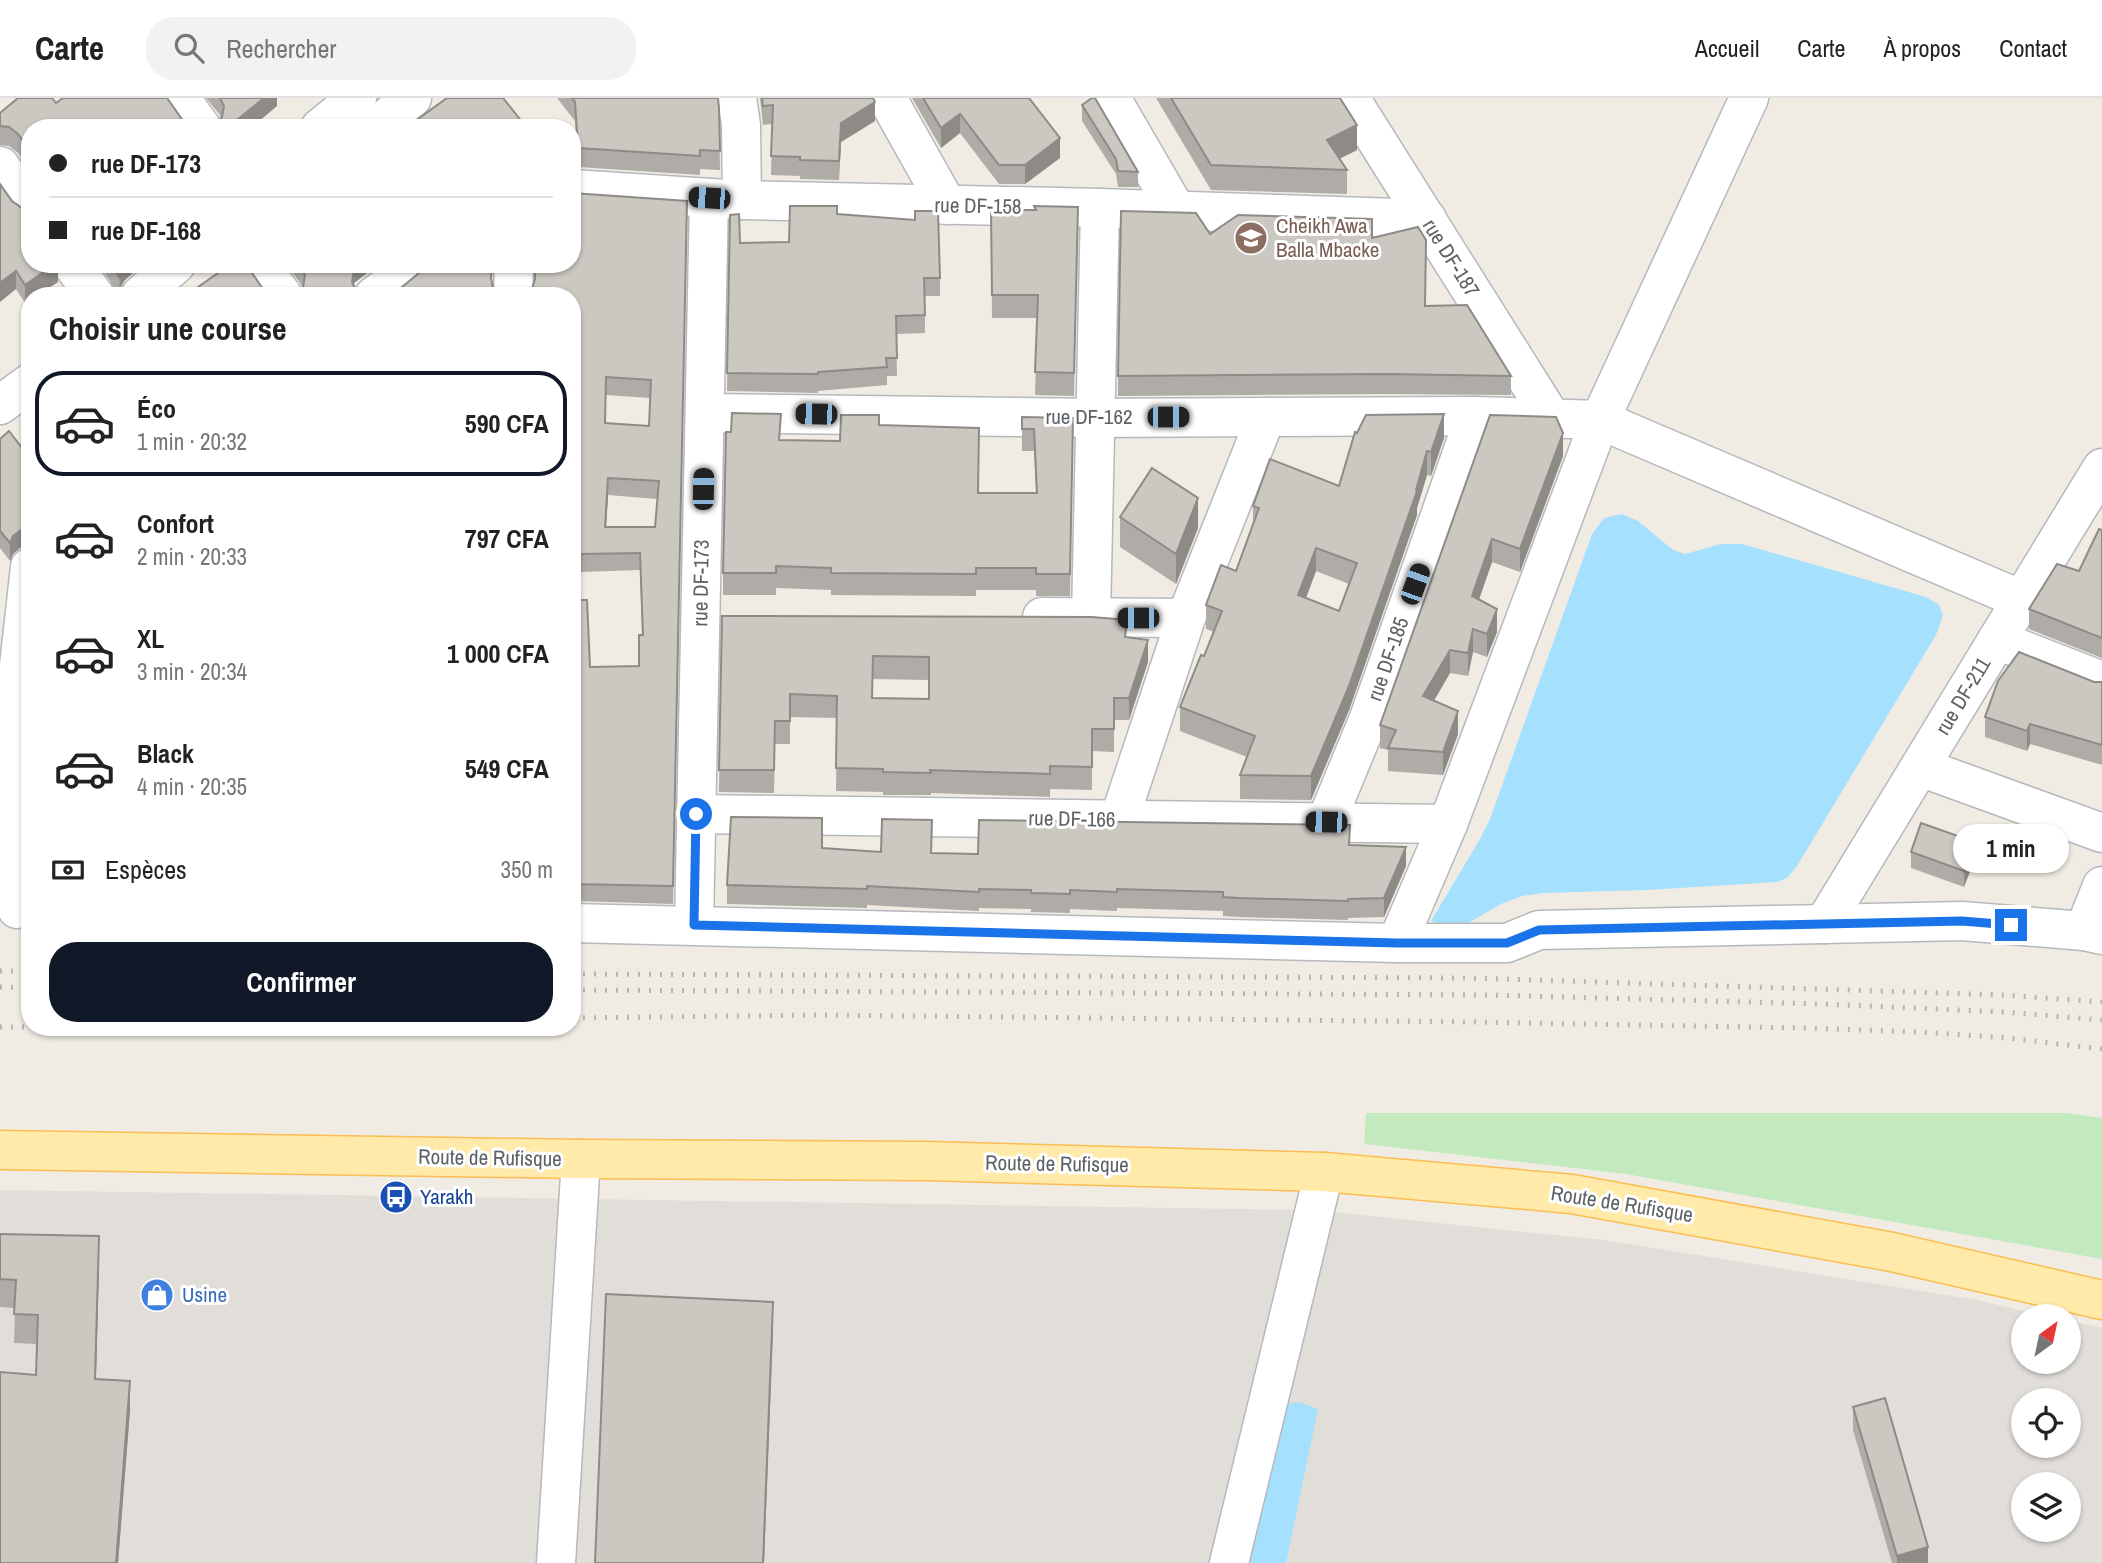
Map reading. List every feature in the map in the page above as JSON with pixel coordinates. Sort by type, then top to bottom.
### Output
[{"type":"main road","name":"Route de Rufisque","points":[[0,1150],[926,1161],[1324,1172],[1572,1194],[1892,1252],[2102,1300]]},
{"type":"street","points":[[180,98],[195,119]]},
{"type":"street","points":[[331,119],[357,98]]},
{"type":"street","points":[[385,119],[412,98]]},
{"type":"street","name":"rue DF-173","points":[[694,925],[696,814],[714,617],[705,413],[725,199],[741,124],[737,98]]},
{"type":"street","points":[[887,98],[947,205]]},
{"type":"street","points":[[1111,98],[1176,210]]},
{"type":"street","name":"rue DF-187","points":[[1350,98],[1552,419]]},
{"type":"street","points":[[1397,943],[1448,824],[1600,421],[1749,98]]},
{"type":"street","points":[[0,166],[21,194]]},
{"type":"street","name":"rue DF-158","points":[[581,190],[725,199],[1427,219]]},
{"type":"street","points":[[1091,617],[1100,208]]},
{"type":"street","points":[[150,287],[166,273]]},
{"type":"street","points":[[386,287],[405,273]]},
{"type":"street","points":[[0,405],[21,390]]},
{"type":"street","name":"rue DF-162","points":[[705,413],[1095,418],[1475,416],[1600,421]]},
{"type":"street","name":"rue DF-185","points":[[1326,822],[1368,718],[1475,416]]},
{"type":"street","points":[[1119,820],[1186,618],[1266,417]]},
{"type":"street","points":[[1600,421],[2022,600]]},
{"type":"street","name":"rue DF-211","points":[[1824,924],[2102,468]]},
{"type":"street","points":[[0,577],[21,569]]},
{"type":"street","points":[[1007,617],[1186,618]]},
{"type":"street","points":[[1997,640],[2102,681]]},
{"type":"street","points":[[16,909],[16,692],[21,676]]},
{"type":"street","points":[[1920,768],[2102,833]]},
{"type":"street","name":"rue DF-166","points":[[696,814],[1448,824]]},
{"type":"street","points":[[581,923],[1397,943],[1507,943],[1539,930],[1962,921],[2093,933],[2102,886]]},
{"type":"street","points":[[556,1563],[581,1159]]},
{"type":"street","points":[[1229,1563],[1324,1172]]},
{"type":"shaded area","points":[[0,1190],[1312,1210],[1604,1240],[1977,1300],[2011,1308],[2011,1374],[2081,1374],[2081,1324],[2102,1328],[2102,1563],[0,1563]]},
{"type":"green space","points":[[1366,1113],[2066,1113],[2102,1118],[2102,1259],[1626,1174],[1364,1144]]},
{"type":"water","points":[[1622,514],[1638,521],[1673,550],[1685,554],[1721,544],[1742,544],[1926,597],[1939,605],[1943,615],[1936,635],[1797,866],[1787,878],[1777,882],[1544,893],[1522,896],[1501,904],[1458,929],[1431,921],[1490,819],[1592,534],[1604,518]]},
{"type":"water","points":[[1299,1402],[1318,1409],[1286,1563],[1250,1563],[1288,1404]]},
{"type":"building","points":[[18,98],[52,98],[56,103],[63,98],[167,98],[182,119],[21,119],[21,138],[9,127],[0,126],[0,113]]},
{"type":"building","points":[[220,98],[264,98],[238,119],[220,119],[224,106]]},
{"type":"building","points":[[447,98],[503,98],[520,119],[418,119]]},
{"type":"building","points":[[572,98],[718,98],[720,151],[700,150],[700,156],[581,148],[581,119],[576,119],[575,102]]},
{"type":"building","points":[[762,98],[873,98],[875,102],[841,123],[839,161],[800,160],[800,157],[771,156],[773,105],[763,106]]},
{"type":"building","points":[[923,98],[1029,98],[1060,138],[1025,165],[999,165],[960,114],[941,128]]},
{"type":"building","points":[[1095,98],[1138,172],[1118,171],[1116,159],[1082,105]]},
{"type":"building","points":[[1171,98],[1340,98],[1357,125],[1327,140],[1347,170],[1211,165]]},
{"type":"building","points":[[0,184],[12,201],[21,207],[21,273],[42,273],[25,285],[16,271],[0,283]]},
{"type":"building","points":[[581,194],[687,201],[673,886],[581,884],[581,600],[587,600],[590,667],[639,666],[639,635],[643,635],[640,553],[581,554],[581,287],[533,287],[535,273],[581,273]],"holes":[[[606,377],[651,380],[649,426],[605,423]],[[608,478],[659,481],[655,527],[605,527]]]},
{"type":"building","points":[[790,206],[837,206],[837,214],[915,220],[915,211],[938,211],[940,278],[924,278],[925,315],[896,316],[897,358],[886,358],[887,367],[818,374],[727,373],[730,215],[739,214],[740,243],[789,242]]},
{"type":"building","points":[[1034,206],[1078,207],[1074,373],[1035,372],[1038,295],[992,295],[991,210],[1036,210]]},
{"type":"building","points":[[1121,211],[1196,213],[1210,234],[1238,215],[1372,219],[1372,238],[1418,227],[1426,240],[1425,306],[1467,305],[1511,376],[1118,376]]},
{"type":"building","points":[[218,273],[252,273],[262,287],[198,287]]},
{"type":"building","points":[[304,273],[353,273],[354,287],[303,287]]},
{"type":"building","points":[[419,273],[491,273],[493,287],[402,287]]},
{"type":"building","points":[[732,413],[781,414],[779,440],[840,441],[841,415],[879,415],[879,425],[979,428],[978,493],[1037,493],[1034,429],[1022,429],[1022,417],[1073,418],[1070,574],[1036,574],[1036,568],[976,568],[976,574],[831,573],[831,568],[776,566],[776,573],[723,573],[726,432],[731,432]]},
{"type":"building","points":[[1444,414],[1431,452],[1427,451],[1417,491],[1349,686],[1311,776],[1240,775],[1255,736],[1180,707],[1222,611],[1206,605],[1221,565],[1236,571],[1259,508],[1253,506],[1270,459],[1339,486],[1355,432],[1357,433],[1366,415]],"holes":[[[1316,548],[1357,563],[1339,611],[1298,595]]]},
{"type":"building","points":[[1490,415],[1556,417],[1563,433],[1520,549],[1492,539],[1472,596],[1497,609],[1487,634],[1473,629],[1468,653],[1450,650],[1423,696],[1458,711],[1443,752],[1388,748],[1396,730],[1380,725]]},
{"type":"building","points":[[9,431],[21,447],[21,530],[13,536],[10,543],[0,531],[0,439]]},
{"type":"building","points":[[1152,468],[1198,498],[1176,554],[1120,517]]},
{"type":"building","points":[[2099,529],[2102,530],[2102,638],[2029,609],[2057,564],[2079,571]]},
{"type":"building","points":[[722,616],[1092,617],[1127,620],[1125,637],[1148,640],[1129,698],[1114,698],[1114,729],[1092,729],[1092,767],[1050,766],[1050,774],[930,770],[931,773],[883,772],[883,769],[836,768],[837,696],[790,694],[790,721],[775,721],[774,770],[719,770]],"holes":[[[873,656],[929,657],[929,699],[872,698]]]},
{"type":"building","points":[[2019,652],[2094,682],[2102,682],[2102,745],[2030,724],[2027,731],[1985,717],[1998,681]]},
{"type":"building","points":[[731,817],[822,818],[822,848],[881,852],[882,819],[932,820],[931,853],[978,854],[979,820],[1350,825],[1349,845],[1406,847],[1384,898],[1348,901],[1239,898],[1223,897],[1223,892],[1117,889],[1117,892],[1070,890],[1070,894],[1031,893],[1031,890],[979,889],[979,892],[867,886],[867,889],[727,885]]},
{"type":"building","points":[[1921,823],[1975,842],[1964,871],[1911,852]]},
{"type":"building","points":[[0,1234],[99,1236],[95,1379],[130,1381],[116,1563],[0,1563],[0,1372],[36,1375],[38,1315],[14,1314],[16,1280],[0,1279]]},
{"type":"building","points":[[606,1294],[773,1302],[763,1563],[595,1563]]},
{"type":"building","points":[[1885,1398],[1928,1547],[1897,1556],[1853,1407]]},
{"type":"railway","points":[[0,971],[21,971]]},
{"type":"railway","points":[[581,974],[1469,978],[2003,995],[2102,1002]]},
{"type":"railway","points":[[0,987],[21,988]]},
{"type":"railway","points":[[581,990],[1488,995],[1822,1004],[2004,1012],[2102,1020]]},
{"type":"railway","points":[[581,1018],[816,1015],[1804,1028],[2008,1038],[2102,1049]]},
{"type":"railway","points":[[0,1027],[21,1027]]},
{"type":"place","name":"Cheikh Awa Balla Mbacke","points":[[1251,238]]},
{"type":"place","name":"Yarakh","points":[[396,1197]]},
{"type":"place","name":"Usine","points":[[157,1295]]},
{"type":"route","points":[[696,814],[694,925],[1397,943],[1507,943],[1539,930],[1962,921],[2011,925]]}]
